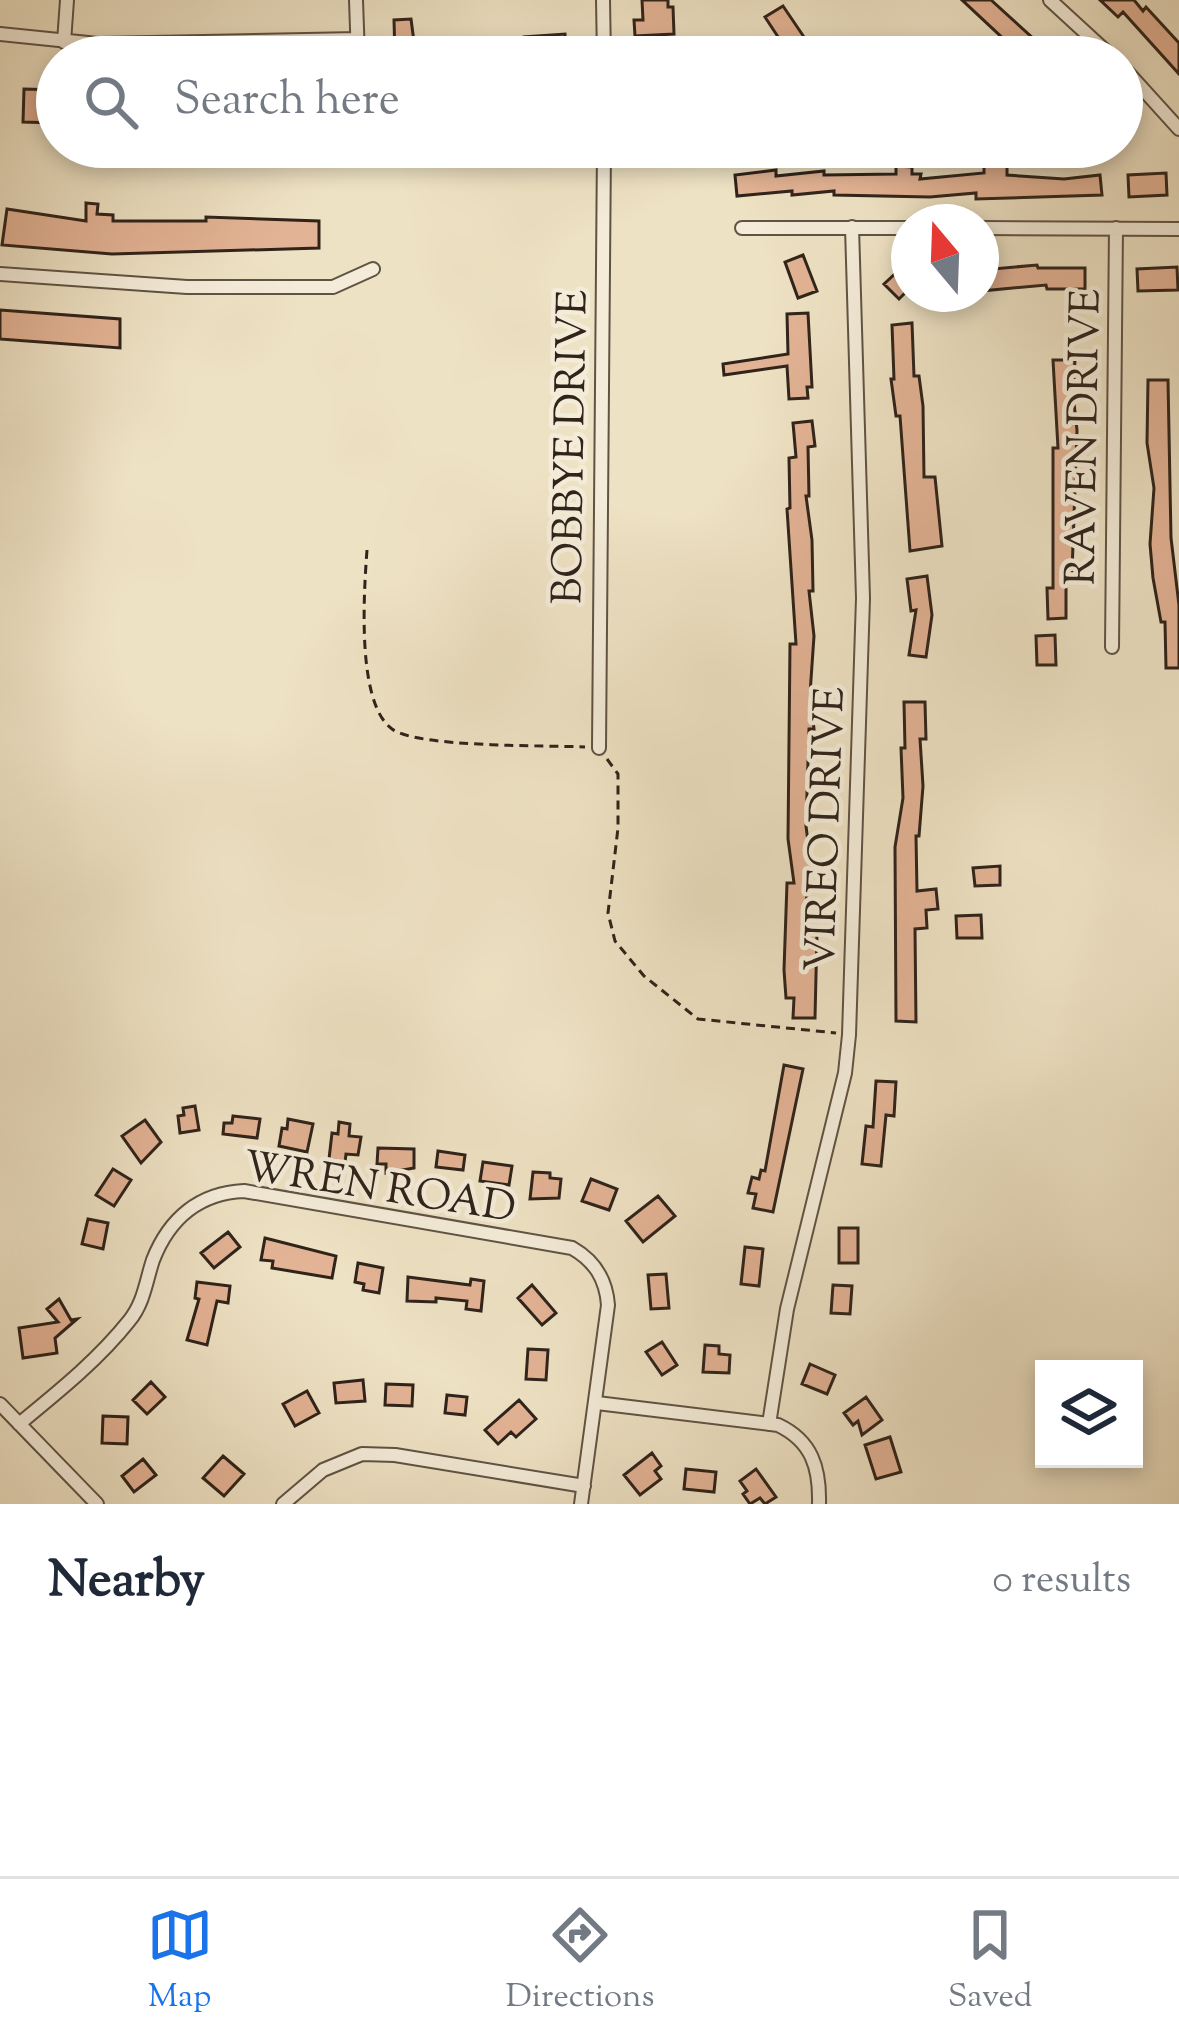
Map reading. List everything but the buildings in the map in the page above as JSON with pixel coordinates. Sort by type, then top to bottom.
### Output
[{"type":"street","points":[[64,36],[67,0]]},
{"type":"street","points":[[356,0],[358,36]]},
{"type":"street","points":[[603,0],[604,36]]},
{"type":"street","points":[[1049,0],[1089,36]]},
{"type":"street","points":[[0,34],[36,38]]},
{"type":"street","points":[[1143,89],[1179,129]]},
{"type":"street","name":"BOBBYE DRIVE","points":[[598,748],[604,168]]},
{"type":"street","name":"VIREO DRIVE","points":[[769,1424],[787,1309],[845,1073],[849,1035],[862,617],[853,227]]},
{"type":"street","points":[[742,228],[891,228]]},
{"type":"street","points":[[999,228],[1179,229]]},
{"type":"street","name":"RAVEN DRIVE","points":[[1112,647],[1117,228]]},
{"type":"street","points":[[0,274],[187,286],[333,287],[373,269]]},
{"type":"street","name":"WREN ROAD","points":[[20,1424],[69,1383],[130,1320],[161,1244],[181,1215],[216,1194],[244,1191],[580,1253],[598,1270],[607,1293],[581,1504]]},
{"type":"street","points":[[597,1403],[788,1430],[812,1455],[819,1504]]},
{"type":"street","points":[[0,1404],[97,1504]]},
{"type":"street","points":[[283,1504],[323,1470],[362,1454],[395,1455],[584,1486]]},
{"type":"path","points":[[367,550],[364,603],[375,710],[394,731],[474,745],[598,748],[618,774],[618,828],[608,913],[615,941],[644,976],[698,1019],[849,1035]]}]
